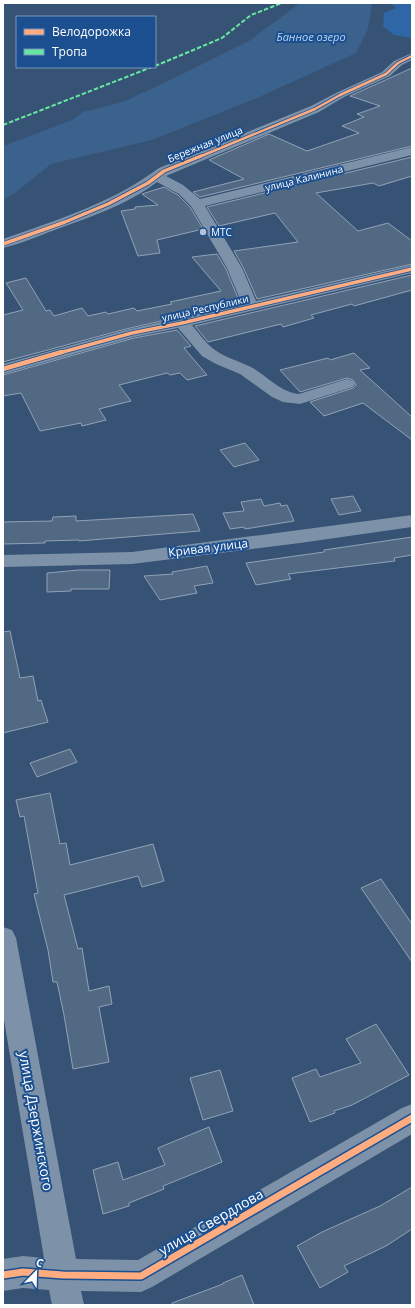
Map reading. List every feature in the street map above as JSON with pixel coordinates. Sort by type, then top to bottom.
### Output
[{"type":"street","name":"Бережная улица","points":[[3,244],[117,200],[157,177],[164,171],[315,109],[340,95],[386,74],[398,63],[412,56]]},
{"type":"street","name":"улица Калинина","points":[[197,204],[412,151]]},
{"type":"street","points":[[157,177],[177,186],[188,194],[197,204],[240,278],[248,296],[250,307]]},
{"type":"street","name":"улица Республики","points":[[3,369],[132,333],[182,323],[412,269]]},
{"type":"street","points":[[182,323],[208,353],[222,361],[246,371],[278,393],[288,398],[300,399],[347,384]]},
{"type":"street","name":"Кривая улица","points":[[3,561],[132,558],[412,521]]},
{"type":"street","name":"улица Дзержинского","points":[[3,938],[68,1305]]},
{"type":"street","name":"улица Свердлова","points":[[3,1275],[23,1272],[63,1275],[141,1276],[412,1118]]},
{"type":"shaded area","points":[[387,3],[412,3],[412,38],[394,35],[383,26],[384,13],[396,8]]},
{"type":"water","name":"Банное озеро","points":[[300,3],[372,3],[368,29],[356,53],[257,98],[152,140],[51,164],[15,193],[3,200],[3,146],[72,120],[83,112],[123,102],[172,79],[249,41]]},
{"type":"building","points":[[412,68],[412,146],[200,197],[193,192],[244,179],[209,160],[269,134],[307,151],[359,133],[342,126],[364,117],[357,114],[380,106],[350,96]]},
{"type":"building","points":[[412,157],[412,176],[379,186],[373,183],[316,193],[358,231],[388,223],[412,241],[412,264],[257,299],[243,267],[234,251],[298,242],[275,213],[219,226],[207,207]]},
{"type":"building","points":[[164,187],[178,195],[190,207],[203,229],[157,240],[160,253],[138,256],[121,211],[135,209],[135,207],[158,205],[142,194]]},
{"type":"building","points":[[217,254],[226,269],[240,303],[126,329],[3,362],[3,315],[23,310],[6,283],[26,278],[46,311],[50,310],[54,316],[82,308],[88,316],[106,312],[108,314],[134,308],[137,311],[172,304],[170,302],[221,291],[192,257]]},
{"type":"building","points":[[412,275],[412,290],[354,306],[352,304],[311,315],[314,318],[283,327],[281,324],[208,342],[195,326]]},
{"type":"building","points":[[177,330],[191,346],[184,348],[207,375],[187,380],[180,373],[170,375],[167,373],[119,385],[131,401],[99,409],[106,420],[82,426],[81,423],[40,431],[21,393],[3,396],[3,375],[134,338]]},
{"type":"building","points":[[354,353],[370,368],[360,370],[412,417],[412,440],[363,403],[324,416],[310,402],[353,388],[356,385],[353,380],[347,378],[300,392],[280,370],[328,358],[330,360]]},
{"type":"building","points":[[245,443],[259,460],[234,467],[220,450]]},
{"type":"building","points":[[353,496],[361,511],[339,515],[331,499]]},
{"type":"building","points":[[261,499],[264,506],[280,503],[281,506],[287,505],[294,521],[245,529],[244,527],[230,529],[223,513],[244,511],[241,502]]},
{"type":"building","points":[[193,514],[200,531],[79,541],[45,541],[45,543],[3,544],[3,522],[52,521],[53,517],[76,516],[76,521]]},
{"type":"building","points":[[412,537],[412,555],[394,558],[395,561],[288,574],[291,579],[256,585],[246,563],[324,552],[324,550]]},
{"type":"building","points":[[207,566],[213,583],[194,586],[197,593],[160,600],[144,576],[173,574],[172,572]]},
{"type":"building","points":[[79,570],[110,570],[109,589],[71,589],[71,591],[47,592],[47,573]]},
{"type":"building","points":[[10,631],[20,678],[33,676],[38,701],[41,700],[48,722],[3,733],[3,632]]},
{"type":"building","points":[[70,749],[77,762],[37,777],[30,763]]},
{"type":"building","points":[[50,793],[60,844],[66,843],[70,865],[153,844],[164,881],[142,887],[138,876],[64,895],[78,949],[82,948],[89,991],[109,986],[112,1004],[99,1007],[109,1062],[73,1069],[57,982],[53,982],[48,950],[34,894],[38,893],[24,816],[20,817],[16,800]]},
{"type":"building","points":[[381,879],[412,924],[412,962],[361,888]]},
{"type":"building","points":[[376,1024],[409,1075],[352,1105],[310,1122],[292,1078],[316,1069],[320,1077],[361,1063],[346,1039]]},
{"type":"building","points":[[220,1070],[233,1111],[203,1120],[190,1078]]},
{"type":"building","points":[[209,1127],[222,1162],[163,1186],[164,1189],[129,1203],[129,1206],[103,1214],[93,1170],[118,1162],[123,1180],[165,1165],[158,1148]]},
{"type":"building","points":[[412,1187],[412,1229],[386,1246],[344,1266],[348,1272],[320,1288],[297,1246],[322,1232],[380,1206]]},
{"type":"building","points":[[242,1275],[254,1305],[172,1305],[172,1303],[223,1284]]},
{"type":"marked path","points":[[156,66],[222,38],[251,15],[282,3]]},
{"type":"marked path","points":[[3,125],[149,68]]},
{"type":"cycle path","points":[[3,244],[87,214],[129,194],[148,183],[164,171],[315,109],[340,95],[386,74],[398,63],[412,56]]},
{"type":"cycle path","points":[[3,369],[132,333],[182,323],[412,269]]},
{"type":"cycle path","points":[[3,1275],[23,1272],[63,1275],[141,1276],[412,1118]]},
{"type":"place","name":"МТС","points":[[203,232]]}]
